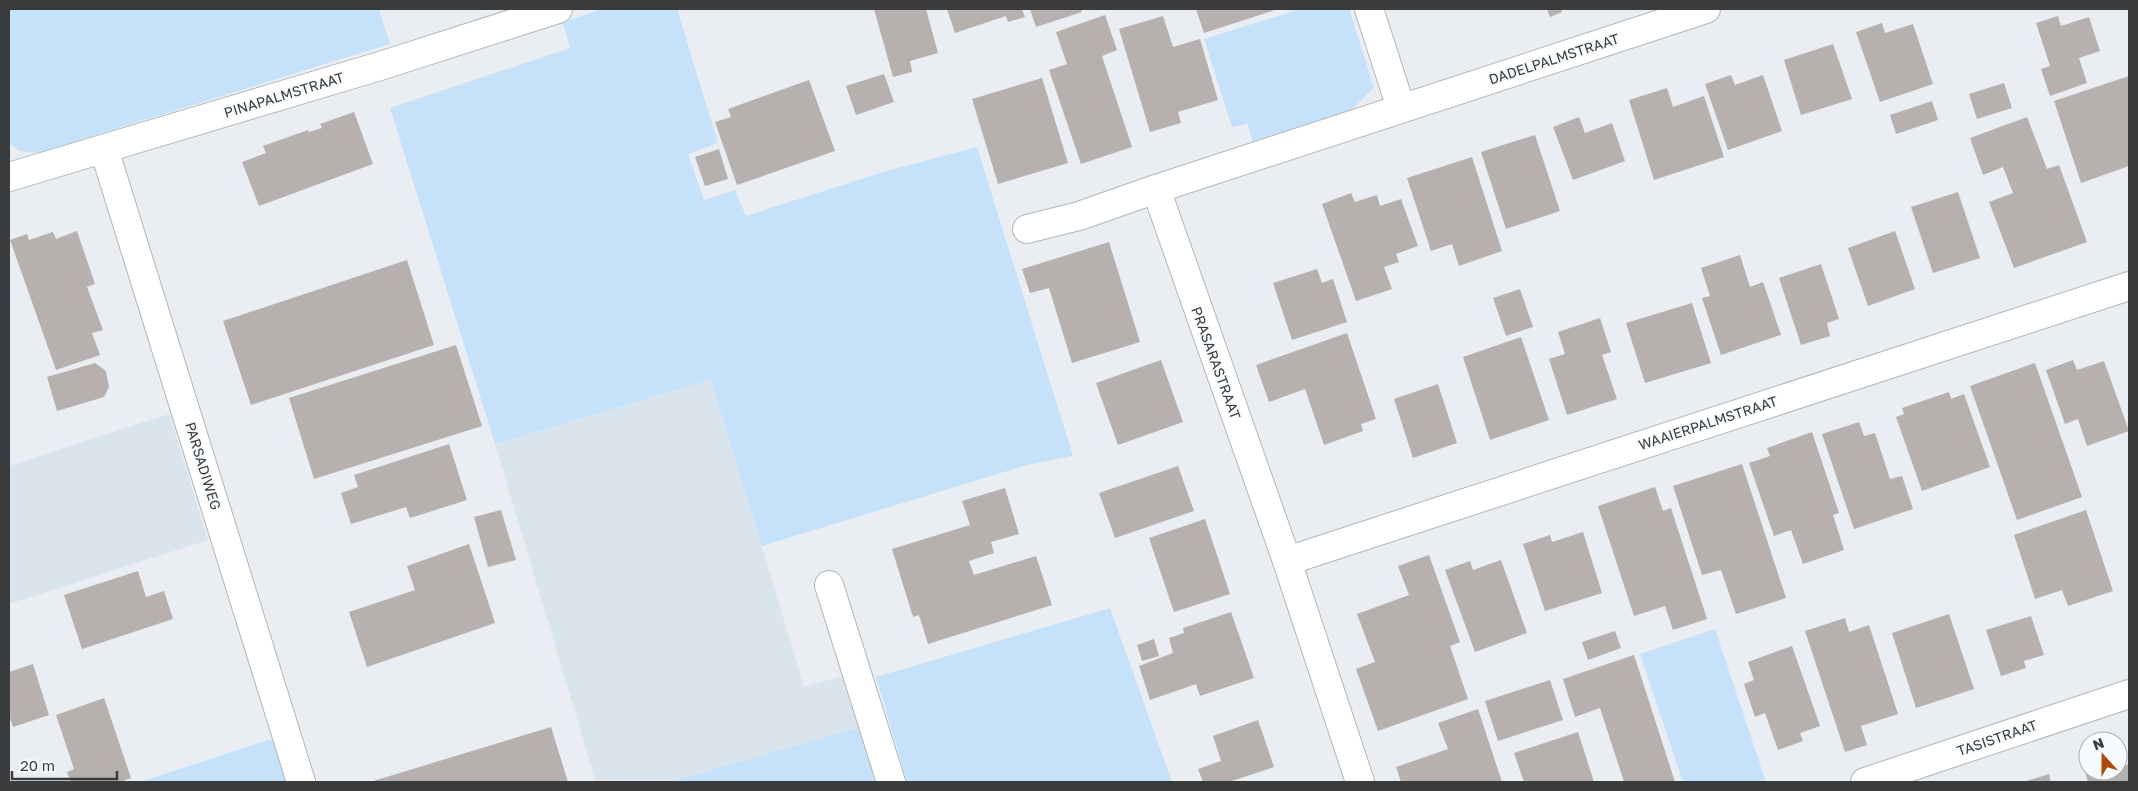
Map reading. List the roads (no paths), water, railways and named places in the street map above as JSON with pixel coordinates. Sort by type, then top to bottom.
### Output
[{"type":"street","name":"PINAPALMSTRAAT","points":[[9,177],[380,66],[558,9]]},
{"type":"street","points":[[1028,229],[1079,216],[1401,108],[1369,9]]},
{"type":"street","name":"DADELPALMSTRAAT","points":[[1401,108],[1706,9]]},
{"type":"street","name":"PARSADIWEG","points":[[104,149],[301,782]]},
{"type":"street","name":"PRASARASTRAAT","points":[[1156,190],[1287,561],[1360,782]]},
{"type":"street","name":"WAAIERPALMSTRAAT","points":[[1287,561],[2129,286]]},
{"type":"street","points":[[829,585],[891,782]]},
{"type":"street","name":"TASISTRAAT","points":[[1865,782],[2129,694]]}]
